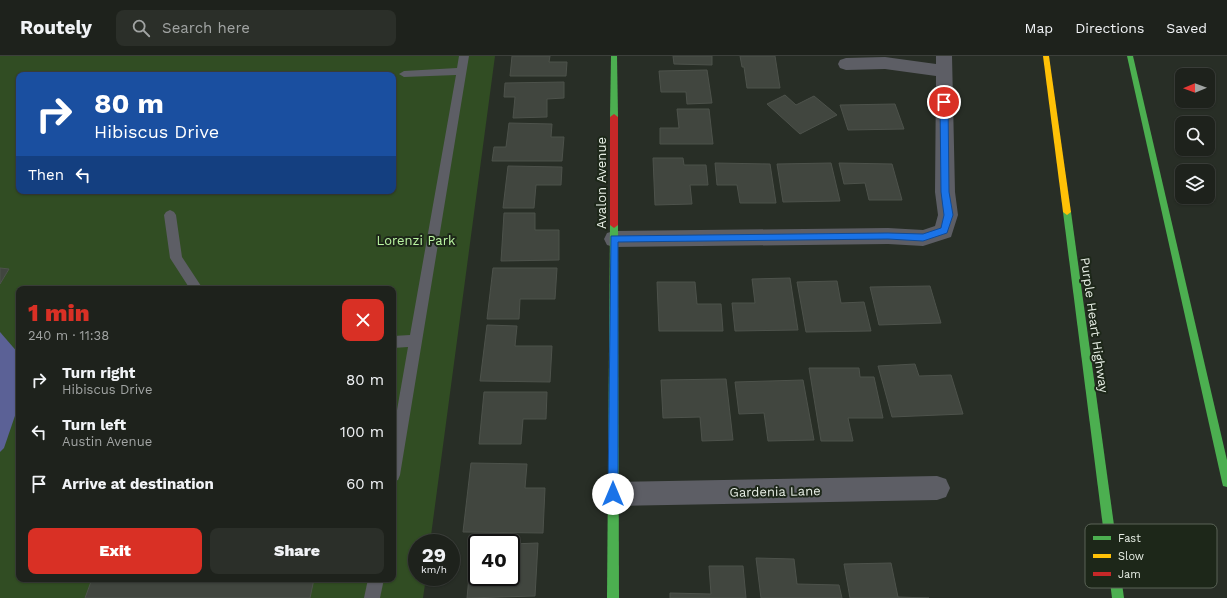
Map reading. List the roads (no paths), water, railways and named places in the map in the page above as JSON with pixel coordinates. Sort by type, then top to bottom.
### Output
[{"type":"main road","name":"Avalon Avenue","points":[[613,598],[614,56]]},
{"type":"main road","name":"Purple Heart Highway","points":[[1046,56],[1108,524]]},
{"type":"main road","points":[[1130,56],[1227,482]]},
{"type":"main road","name":"Purple Heart Highway","points":[[1117,588],[1118,598]]},
{"type":"street","points":[[614,239],[888,236],[923,238],[944,231],[948,215],[945,192],[944,64],[846,64]]},
{"type":"street","name":"Gardenia Lane","points":[[613,494],[937,488]]},
{"type":"lane","points":[[396,458],[464,56]]},
{"type":"lane","points":[[404,74],[461,71]]},
{"type":"lane","points":[[170,215],[171,232],[176,258],[195,286]]},
{"type":"lane","points":[[396,342],[416,341]]},
{"type":"lane","points":[[372,598],[375,582]]},
{"type":"water","points":[[0,332],[16,351],[16,413],[4,448],[0,452]]},
{"type":"park label","name":"Lorenzi Park","points":[[416,240]]}]
